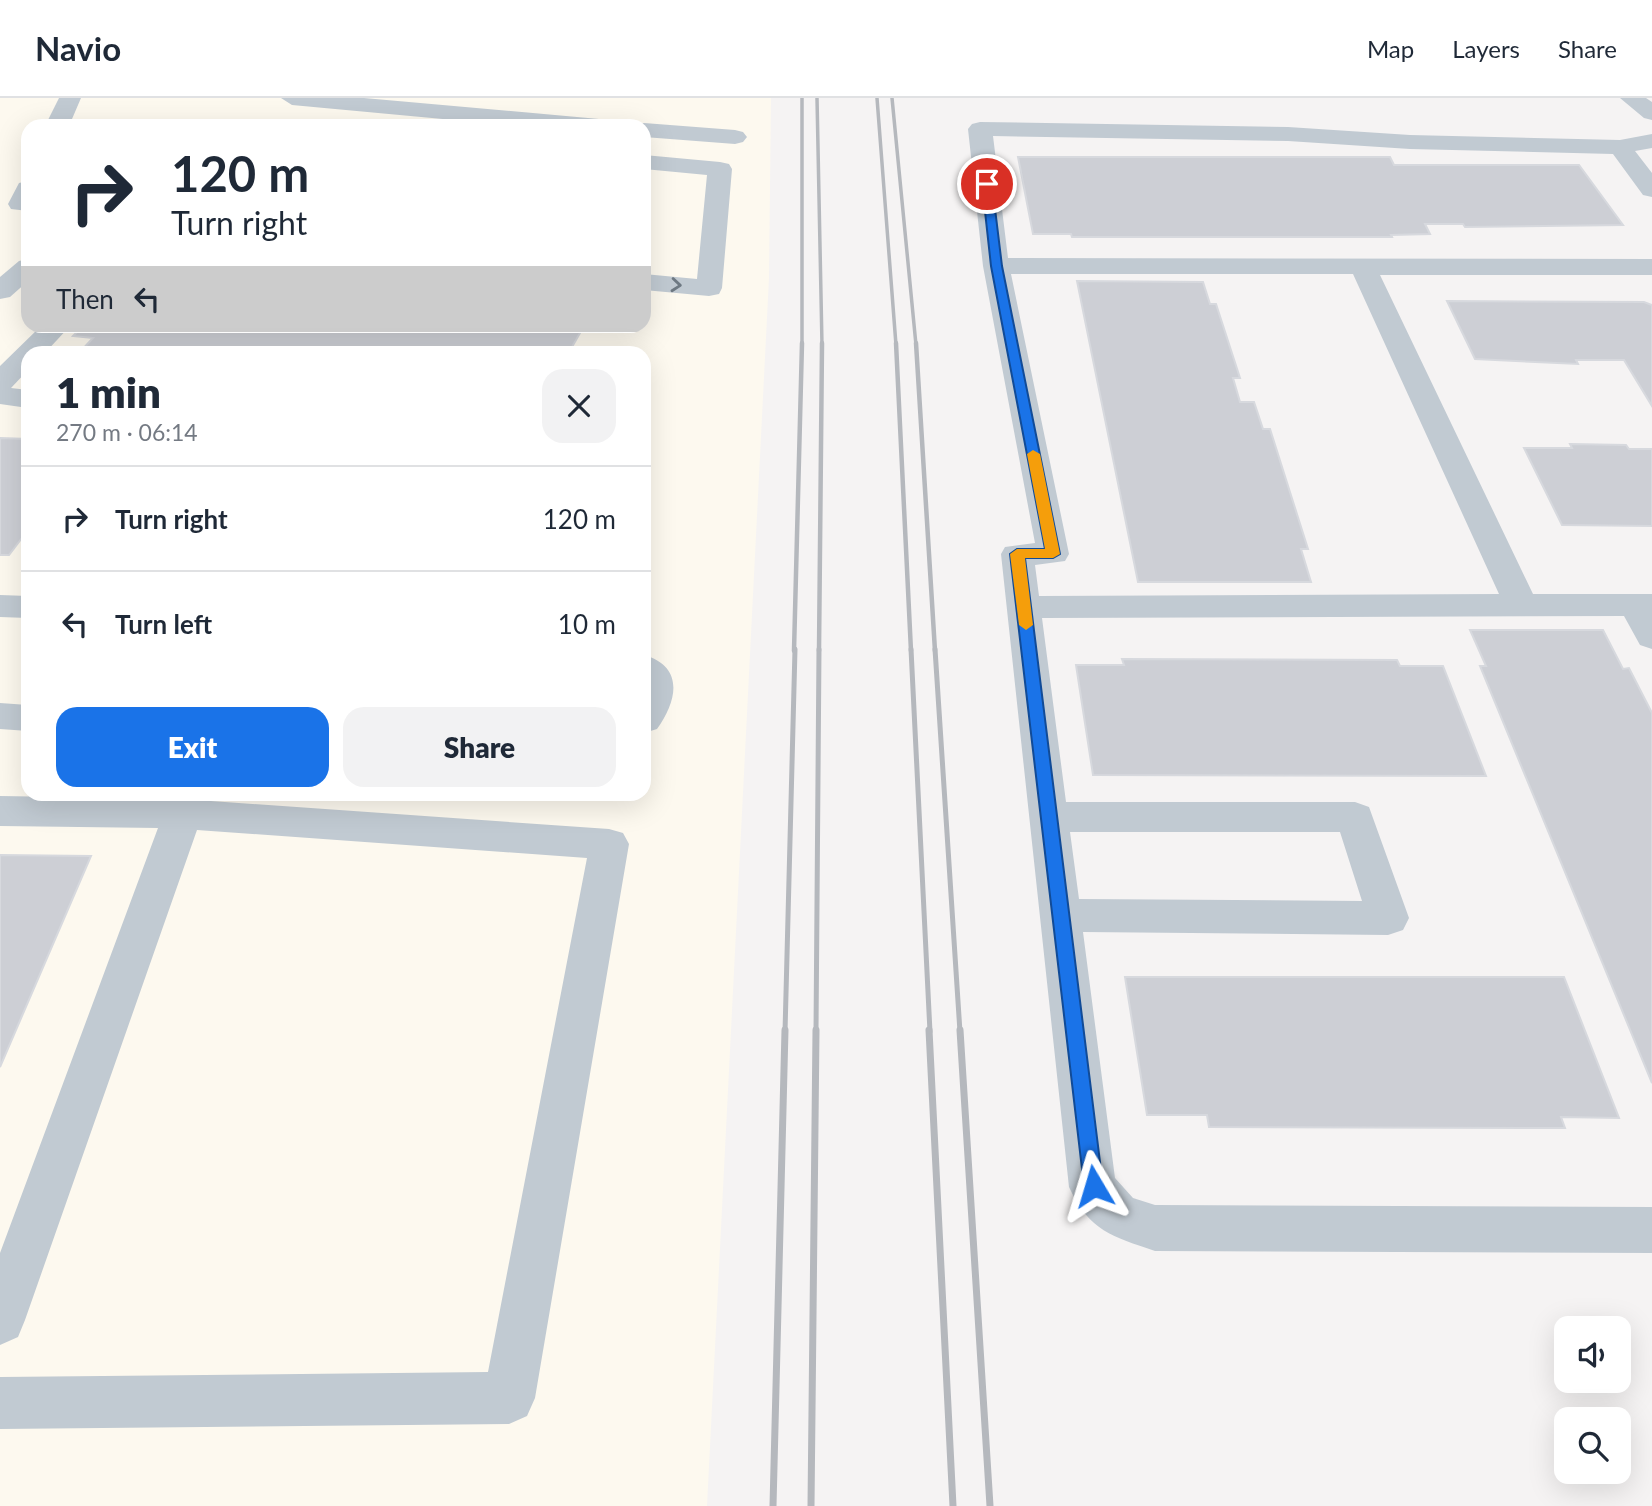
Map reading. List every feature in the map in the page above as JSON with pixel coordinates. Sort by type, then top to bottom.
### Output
[{"type":"street","points":[[60,119],[70,98]]},
{"type":"street","points":[[292,98],[454,106],[482,119]]},
{"type":"street","points":[[524,119],[538,98]]},
{"type":"street","points":[[1631,98],[1652,113]]},
{"type":"street","points":[[1652,141],[1620,147],[1410,142],[1288,134],[980,129],[996,266],[1053,554],[1017,554],[1094,1186],[1118,1215],[1155,1228],[1652,1230]]},
{"type":"street","points":[[651,131],[735,137]]},
{"type":"street","points":[[1620,147],[1652,190]]},
{"type":"street","points":[[651,163],[720,169],[709,288],[651,283]]},
{"type":"street","points":[[996,266],[1652,267]]},
{"type":"street","points":[[1363,267],[1521,605]]},
{"type":"street","points":[[0,291],[21,273]]},
{"type":"street","points":[[36,346],[49,333]]},
{"type":"street","points":[[0,382],[21,361]]},
{"type":"street","points":[[0,395],[21,398]]},
{"type":"street","points":[[1024,607],[1644,605],[1652,637]]},
{"type":"street","points":[[0,606],[21,607]]},
{"type":"street","points":[[651,672],[654,674],[654,706],[651,710]]},
{"type":"street","points":[[0,716],[21,718]]},
{"type":"street","points":[[0,811],[183,814],[609,844],[509,1398],[0,1403]]},
{"type":"street","points":[[0,1320],[183,814]]},
{"type":"street","points":[[1049,817],[1355,817],[1388,918],[1061,915]]},
{"type":"shaded area","points":[[0,98],[771,98],[769,278],[707,1506],[0,1506]]},
{"type":"building","points":[[1018,157],[1390,157],[1394,165],[1579,165],[1623,225],[1465,227],[1463,224],[1425,224],[1430,234],[1391,235],[1392,237],[1072,237],[1071,234],[1033,234]]},
{"type":"building","points":[[1077,281],[1203,282],[1210,304],[1216,304],[1240,378],[1233,378],[1240,402],[1254,402],[1263,429],[1270,429],[1308,549],[1301,549],[1311,582],[1138,582]]},
{"type":"building","points":[[1447,301],[1644,302],[1652,305],[1652,406],[1624,360],[1576,360],[1578,364],[1475,359]]},
{"type":"building","points":[[76,333],[580,333],[573,346],[86,346],[93,338],[73,336]]},
{"type":"building","points":[[0,438],[21,439],[21,539],[9,555],[0,555]]},
{"type":"building","points":[[1570,444],[1626,445],[1629,449],[1652,449],[1652,526],[1562,525],[1524,448],[1572,448]]},
{"type":"building","points":[[1470,630],[1603,630],[1623,669],[1629,668],[1652,713],[1652,1083],[1480,666],[1486,666]]},
{"type":"building","points":[[1122,659],[1397,660],[1400,666],[1443,666],[1486,776],[1093,775],[1076,665],[1124,665]]},
{"type":"building","points":[[0,855],[91,856],[0,1067]]},
{"type":"building","points":[[1125,977],[1564,977],[1619,1118],[1561,1117],[1565,1128],[1209,1127],[1207,1115],[1147,1115]]},
{"type":"railway","points":[[802,98],[802,343]]},
{"type":"railway","points":[[817,98],[822,344]]},
{"type":"railway","points":[[877,98],[896,345]]},
{"type":"railway","points":[[892,98],[916,345]]},
{"type":"railway","points":[[794,651],[802,343]]},
{"type":"railway","points":[[896,343],[911,651]]},
{"type":"railway","points":[[916,343],[935,651]]},
{"type":"railway","points":[[819,651],[822,344]]},
{"type":"railway","points":[[785,1032],[795,649]]},
{"type":"railway","points":[[816,1032],[819,649]]},
{"type":"railway","points":[[911,649],[930,1032]]},
{"type":"railway","points":[[935,649],[960,1032]]},
{"type":"railway","points":[[773,1506],[785,1030]]},
{"type":"railway","points":[[811,1506],[816,1030]]},
{"type":"railway","points":[[929,1030],[953,1506]]},
{"type":"railway","points":[[960,1030],[990,1506]]},
{"type":"slow traffic","points":[[1026,625],[1017,554],[1053,554],[1033,454]]},
{"type":"route","points":[[987,184],[996,266],[1053,554],[1017,554],[1094,1186]]}]
